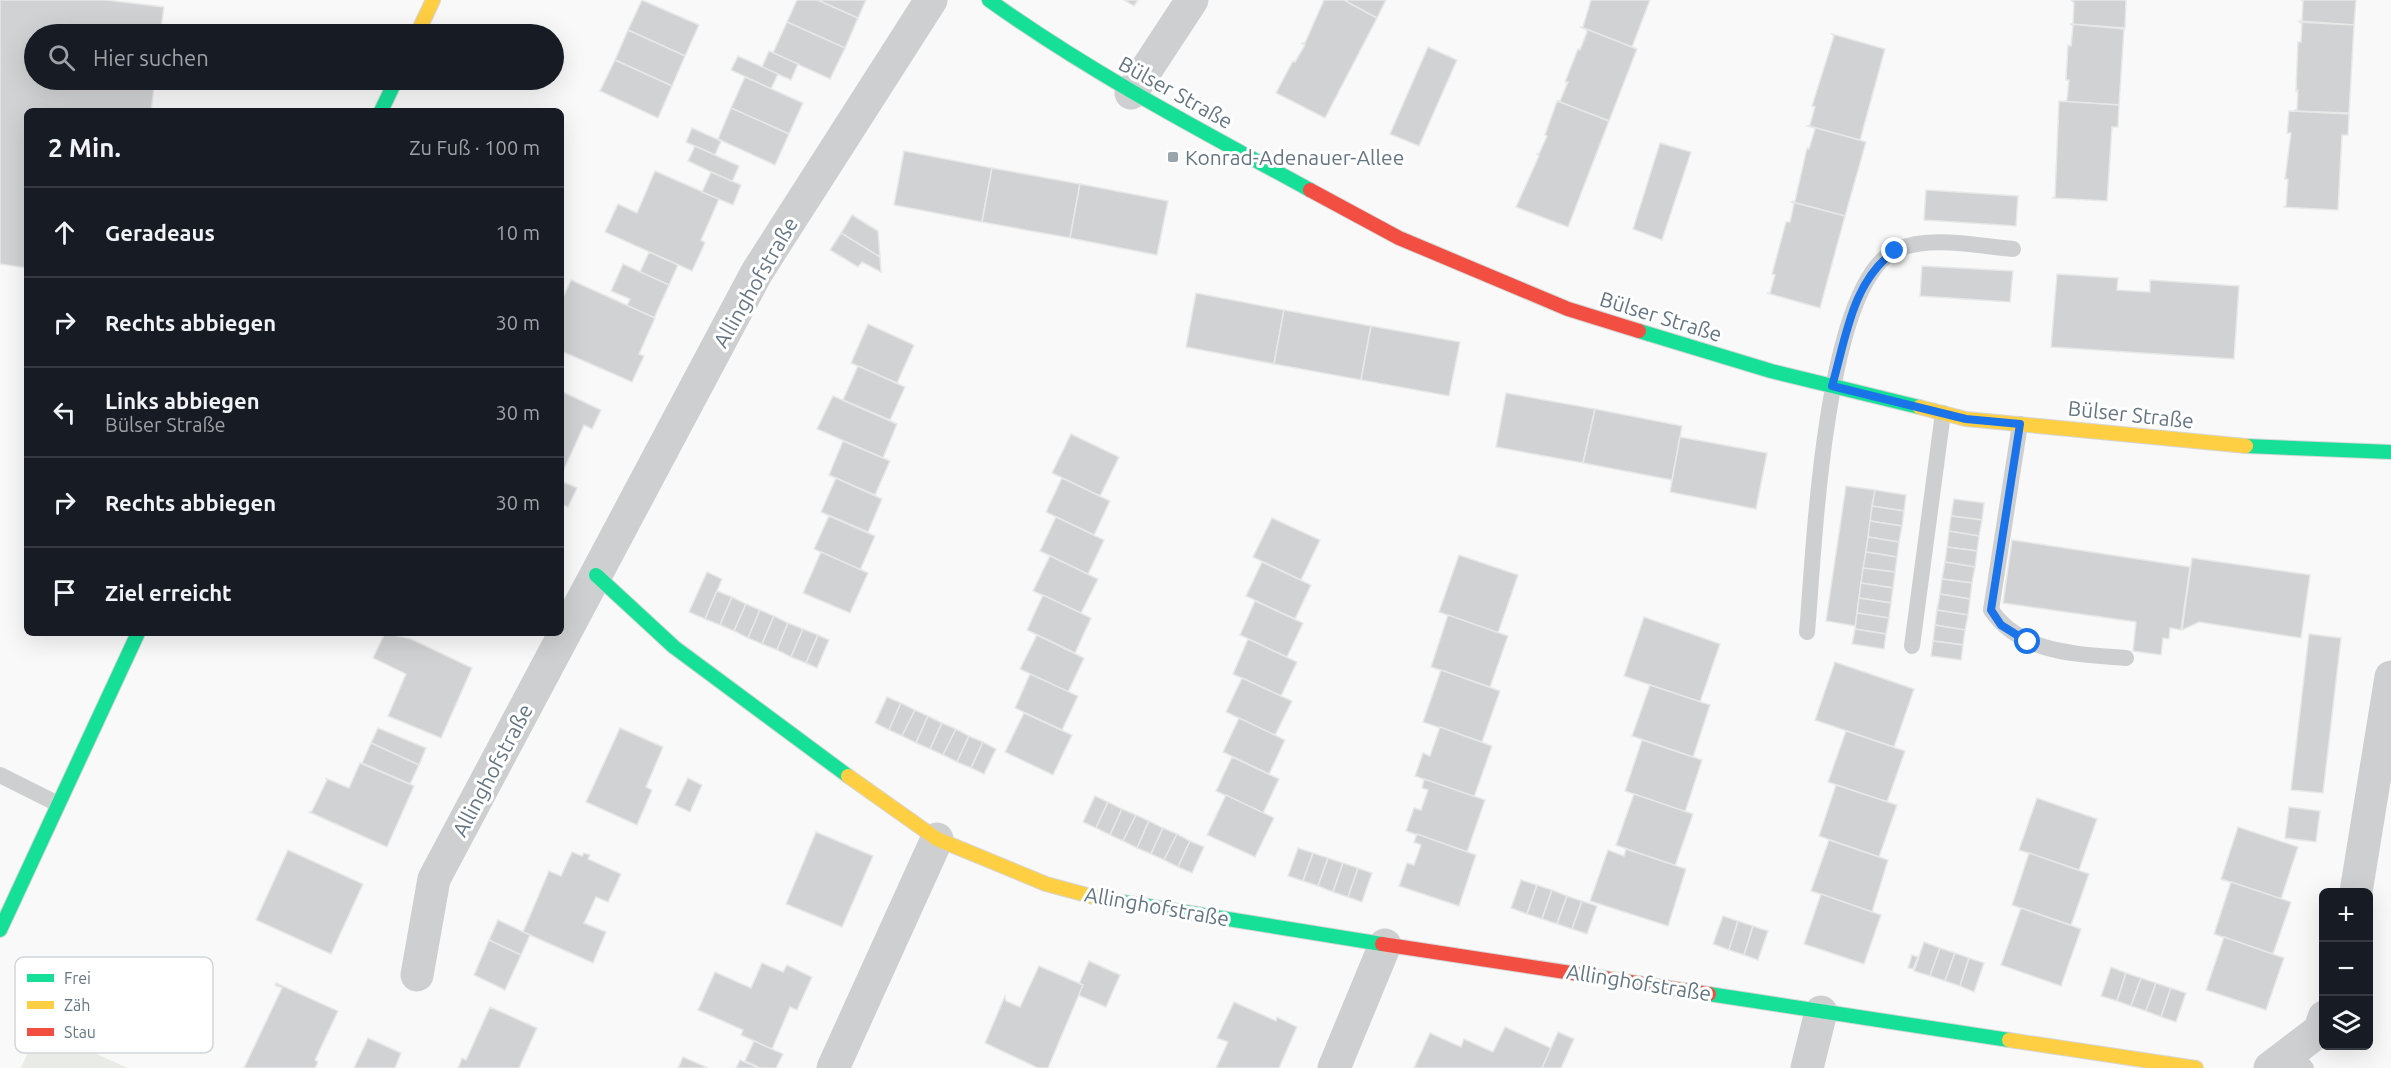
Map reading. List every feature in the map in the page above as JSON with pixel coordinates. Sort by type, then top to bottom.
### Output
[{"type":"street","points":[[422,24],[433,0]]},
{"type":"street","name":"Allinghofstraße","points":[[564,635],[757,272],[931,0]]},
{"type":"street","name":"Bülser Straße","points":[[989,0],[1045,40],[1131,93],[1399,238],[1568,309],[1771,371],[1966,419],[2242,446],[2391,452]]},
{"type":"street","points":[[1131,93],[1192,0]]},
{"type":"street","points":[[382,108],[391,90]]},
{"type":"street","name":"Allinghofstraße","points":[[596,575],[674,647],[805,745],[938,839],[1046,884],[1108,901],[2196,1068]]},
{"type":"street","points":[[0,930],[137,636]]},
{"type":"street","name":"Allinghofstraße","points":[[417,975],[434,879],[563,636]]},
{"type":"street","points":[[2357,888],[2391,676]]},
{"type":"street","points":[[833,1068],[938,839]]},
{"type":"street","points":[[1334,1068],[1385,945]]},
{"type":"street","points":[[1807,1068],[1821,1012]]},
{"type":"street","points":[[2290,1062],[2319,1031]]},
{"type":"lane","points":[[1807,632],[1832,386],[1859,292],[1878,262],[1895,251],[1933,243],[2013,249]]},
{"type":"lane","points":[[1912,646],[1943,413]]},
{"type":"lane","points":[[2020,424],[1991,610],[2001,625],[2028,642],[2064,652],[2126,658]]},
{"type":"lane","points":[[0,775],[58,804]]},
{"type":"shaded area","points":[[28,1053],[95,1053],[128,1068],[21,1068]]},
{"type":"building","points":[[0,0],[106,0],[164,7],[161,24],[24,24],[24,90],[154,90],[151,108],[24,108],[24,268],[0,264]]},
{"type":"building","points":[[642,0],[699,25],[685,56],[628,30]]},
{"type":"building","points":[[797,0],[818,0],[858,18],[845,48],[787,22]]},
{"type":"building","points":[[818,0],[866,0],[858,18]]},
{"type":"building","points":[[1124,0],[1138,0],[1134,6]]},
{"type":"building","points":[[1324,0],[1344,0],[1377,18],[1325,118],[1276,93],[1293,61],[1295,62],[1305,45],[1301,43],[1305,43]]},
{"type":"building","points":[[1344,0],[1386,0],[1377,18]]},
{"type":"building","points":[[1591,0],[1650,0],[1632,47],[1580,27],[1583,27]]},
{"type":"building","points":[[2071,0],[2126,0],[2125,28],[2070,24],[2073,23],[2074,3]]},
{"type":"building","points":[[2301,0],[2356,0],[2354,25],[2300,21],[2302,20],[2303,1]]},
{"type":"building","points":[[787,22],[845,48],[830,79],[773,53]]},
{"type":"building","points":[[2299,22],[2354,25],[2349,113],[2294,111],[2297,109],[2298,42],[2301,42],[2302,24]]},
{"type":"building","points":[[2070,24],[2124,29],[2119,105],[2064,102],[2067,100],[2069,80],[2066,80],[2068,45],[2071,46],[2073,26]]},
{"type":"building","points":[[1586,29],[1637,49],[1609,121],[1557,101],[1560,101],[1568,82],[1565,82],[1578,49],[1580,50]]},
{"type":"building","points":[[628,30],[685,56],[672,86],[615,60]]},
{"type":"building","points":[[1832,34],[1885,49],[1860,140],[1807,126],[1810,125],[1815,107],[1812,106],[1834,36]]},
{"type":"building","points":[[1428,47],[1457,60],[1419,146],[1390,134]]},
{"type":"building","points":[[769,51],[798,64],[791,80],[762,67]]},
{"type":"building","points":[[738,56],[778,74],[771,89],[731,70]]},
{"type":"building","points":[[615,60],[672,86],[658,118],[600,91]]},
{"type":"building","points":[[745,77],[803,103],[789,134],[731,108]]},
{"type":"building","points":[[1557,101],[1609,121],[1568,227],[1516,207],[1539,156],[1537,154],[1547,136],[1545,135]]},
{"type":"building","points":[[2059,101],[2119,105],[2118,127],[2112,127],[2107,201],[2052,198],[2055,197]]},
{"type":"building","points":[[731,108],[789,134],[775,165],[718,139]]},
{"type":"building","points":[[2289,111],[2349,114],[2348,135],[2342,135],[2338,210],[2283,207],[2286,206],[2288,179],[2285,179],[2291,133],[2287,133]]},
{"type":"building","points":[[1813,127],[1866,142],[1845,216],[1792,202],[1795,201],[1807,148],[1809,149],[1815,129]]},
{"type":"building","points":[[692,128],[721,141],[715,155],[686,142]]},
{"type":"building","points":[[1660,143],[1691,152],[1662,240],[1633,229]]},
{"type":"building","points":[[695,146],[739,166],[732,182],[688,161]]},
{"type":"building","points":[[904,151],[992,168],[982,222],[894,205]]},
{"type":"building","points":[[992,168],[1080,184],[1070,238],[982,222]]},
{"type":"building","points":[[655,171],[719,199],[701,240],[705,243],[692,271],[605,232],[618,204],[637,213]]},
{"type":"building","points":[[711,172],[741,185],[733,205],[702,192]]},
{"type":"building","points":[[1080,184],[1168,201],[1157,255],[1070,238]]},
{"type":"building","points":[[1926,190],[2018,196],[2016,226],[1924,220]]},
{"type":"building","points":[[1792,202],[1845,216],[1820,308],[1767,293],[1770,293],[1775,275],[1772,274],[1786,222],[1790,222],[1794,204]]},
{"type":"building","points":[[852,215],[878,231],[880,257],[841,233]]},
{"type":"building","points":[[841,233],[880,257],[881,272],[862,262],[858,267],[830,250]]},
{"type":"building","points":[[649,252],[678,265],[669,285],[640,272]]},
{"type":"building","points":[[623,264],[669,285],[654,318],[627,306],[630,299],[611,291]]},
{"type":"building","points":[[1922,266],[2013,271],[2010,302],[1920,296]]},
{"type":"building","points":[[2057,274],[2118,278],[2117,290],[2150,292],[2150,280],[2239,286],[2234,359],[2051,347]]},
{"type":"building","points":[[571,280],[655,318],[639,354],[644,356],[632,382],[564,352],[564,295]]},
{"type":"building","points":[[1196,293],[1284,310],[1274,364],[1186,347]]},
{"type":"building","points":[[1284,310],[1371,326],[1361,380],[1274,364]]},
{"type":"building","points":[[868,324],[914,345],[897,383],[851,363]]},
{"type":"building","points":[[1371,326],[1460,342],[1449,396],[1361,380]]},
{"type":"building","points":[[858,366],[905,387],[890,420],[843,400]]},
{"type":"building","points":[[564,392],[601,410],[592,429],[584,425],[564,469]]},
{"type":"building","points":[[1506,393],[1595,409],[1583,463],[1496,447]]},
{"type":"building","points":[[833,396],[897,424],[883,458],[817,429]]},
{"type":"building","points":[[1595,409],[1682,426],[1672,480],[1583,463]]},
{"type":"building","points":[[1071,434],[1119,457],[1100,496],[1052,473]]},
{"type":"building","points":[[1680,437],[1767,453],[1756,509],[1670,492]]},
{"type":"building","points":[[843,441],[890,461],[875,495],[829,475]]},
{"type":"building","points":[[836,478],[882,499],[868,532],[821,512]]},
{"type":"building","points":[[1062,478],[1110,501],[1094,535],[1046,512]]},
{"type":"building","points":[[564,482],[577,488],[568,507],[564,505]]},
{"type":"building","points":[[1846,486],[1875,490],[1855,626],[1826,621]]},
{"type":"building","points":[[1875,490],[1906,495],[1904,511],[1872,506]]},
{"type":"building","points":[[1954,499],[1984,503],[1982,520],[1951,516]]},
{"type":"building","points":[[1872,506],[1904,511],[1902,526],[1870,521]]},
{"type":"building","points":[[829,516],[875,536],[860,570],[814,549]]},
{"type":"building","points":[[1951,516],[1982,520],[1979,536],[1949,531]]},
{"type":"building","points":[[1056,517],[1104,540],[1088,574],[1040,551]]},
{"type":"building","points":[[1272,518],[1320,540],[1301,580],[1253,557]]},
{"type":"building","points":[[1870,521],[1902,526],[1899,542],[1868,537]]},
{"type":"building","points":[[1949,531],[1979,536],[1977,551],[1947,547]]},
{"type":"building","points":[[1868,537],[1899,542],[1897,557],[1866,552]]},
{"type":"building","points":[[2012,540],[2190,567],[2181,630],[2170,628],[2169,639],[2163,638],[2161,655],[2133,651],[2136,622],[2003,603]]},
{"type":"building","points":[[1947,547],[1977,551],[1975,567],[1945,562]]},
{"type":"building","points":[[821,552],[868,573],[850,613],[803,593]]},
{"type":"building","points":[[1866,552],[1897,557],[1895,572],[1863,568]]},
{"type":"building","points":[[1459,555],[1518,575],[1498,633],[1439,612]]},
{"type":"building","points":[[1050,556],[1098,579],[1081,613],[1033,591]]},
{"type":"building","points":[[2192,558],[2310,575],[2301,638],[2199,622],[2182,630]]},
{"type":"building","points":[[1262,562],[1311,585],[1295,619],[1246,596]]},
{"type":"building","points":[[1945,562],[1975,567],[1972,583],[1942,579]]},
{"type":"building","points":[[1863,568],[1895,572],[1893,588],[1861,583]]},
{"type":"building","points":[[707,572],[722,579],[705,619],[689,612]]},
{"type":"building","points":[[1942,579],[1972,583],[1970,599],[1940,594]]},
{"type":"building","points":[[1861,583],[1893,588],[1891,603],[1859,598]]},
{"type":"building","points":[[717,591],[732,597],[720,625],[705,619]]},
{"type":"building","points":[[1940,594],[1970,599],[1968,615],[1937,610]]},
{"type":"building","points":[[1043,595],[1091,618],[1075,653],[1027,630]]},
{"type":"building","points":[[732,597],[746,604],[734,631],[720,625]]},
{"type":"building","points":[[1859,598],[1891,603],[1889,618],[1857,613]]},
{"type":"building","points":[[1255,601],[1303,623],[1287,657],[1240,635]]},
{"type":"building","points":[[746,604],[760,610],[748,638],[734,631]]},
{"type":"building","points":[[760,610],[774,616],[762,644],[748,638]]},
{"type":"building","points":[[1937,610],[1968,615],[1965,630],[1935,625]]},
{"type":"building","points":[[1857,613],[1889,618],[1886,634],[1855,629]]},
{"type":"building","points":[[1448,615],[1508,636],[1490,687],[1431,667]]},
{"type":"building","points":[[774,616],[788,623],[777,650],[762,644]]},
{"type":"building","points":[[1644,617],[1720,644],[1700,702],[1624,676]]},
{"type":"building","points":[[788,623],[803,629],[791,657],[777,650]]},
{"type":"building","points":[[1935,625],[1965,630],[1963,645],[1933,641]]},
{"type":"building","points":[[803,629],[818,635],[806,663],[791,657]]},
{"type":"building","points":[[1855,629],[1886,634],[1884,649],[1852,644]]},
{"type":"building","points":[[2309,634],[2341,638],[2323,793],[2291,790]]},
{"type":"building","points":[[818,635],[829,640],[817,668],[806,663]]},
{"type":"building","points":[[1037,635],[1084,658],[1068,692],[1020,669]]},
{"type":"building","points":[[384,636],[398,636],[411,639],[472,668],[441,738],[388,716],[406,674],[373,658]]},
{"type":"building","points":[[1248,639],[1297,662],[1281,696],[1233,674]]},
{"type":"building","points":[[1933,641],[1963,645],[1961,660],[1931,656]]},
{"type":"building","points":[[1835,662],[1914,689],[1894,747],[1815,720]]},
{"type":"building","points":[[1441,670],[1500,691],[1482,742],[1423,722]]},
{"type":"building","points":[[1030,674],[1078,696],[1062,730],[1015,708]]},
{"type":"building","points":[[1242,678],[1292,701],[1275,735],[1226,712]]},
{"type":"building","points":[[1650,685],[1710,705],[1693,757],[1632,736]]},
{"type":"building","points":[[887,697],[901,703],[889,730],[875,723]]},
{"type":"building","points":[[901,703],[915,710],[902,736],[889,730]]},
{"type":"building","points":[[915,710],[928,716],[916,743],[902,736]]},
{"type":"building","points":[[1024,713],[1072,735],[1053,775],[1005,752]]},
{"type":"building","points":[[928,716],[942,723],[930,749],[916,743]]},
{"type":"building","points":[[1239,718],[1285,740],[1269,774],[1223,752]]},
{"type":"building","points":[[942,723],[956,729],[943,755],[930,749]]},
{"type":"building","points":[[1440,727],[1492,746],[1474,797],[1415,776],[1423,753],[1430,756]]},
{"type":"building","points":[[378,728],[426,748],[419,765],[371,743]]},
{"type":"building","points":[[620,728],[663,747],[646,787],[652,790],[637,825],[586,802]]},
{"type":"building","points":[[956,729],[969,736],[957,762],[943,755]]},
{"type":"building","points":[[1846,731],[1905,751],[1887,802],[1828,782]]},
{"type":"building","points":[[969,736],[983,742],[971,768],[957,762]]},
{"type":"building","points":[[1642,740],[1702,760],[1685,812],[1625,791]]},
{"type":"building","points":[[983,742],[996,749],[984,774],[971,768]]},
{"type":"building","points":[[371,743],[419,765],[410,784],[362,763]]},
{"type":"building","points":[[1232,757],[1279,779],[1263,813],[1216,791]]},
{"type":"building","points":[[360,763],[414,786],[387,847],[309,812],[312,811],[327,780],[325,778],[349,788]]},
{"type":"building","points":[[688,778],[702,785],[690,812],[675,805]]},
{"type":"building","points":[[1424,779],[1485,800],[1467,852],[1406,831],[1414,808],[1421,810],[1428,790],[1422,788]]},
{"type":"building","points":[[1836,785],[1897,805],[1879,857],[1819,836]]},
{"type":"building","points":[[1634,794],[1693,814],[1675,866],[1616,845]]},
{"type":"building","points":[[1226,795],[1274,818],[1255,857],[1207,835]]},
{"type":"building","points":[[1095,796],[1108,802],[1096,828],[1083,822]]},
{"type":"building","points":[[2037,798],[2097,819],[2079,870],[2019,850]]},
{"type":"building","points":[[1108,802],[1122,809],[1110,835],[1096,828]]},
{"type":"building","points":[[2289,807],[2320,811],[2316,842],[2285,838]]},
{"type":"building","points":[[1122,809],[1136,815],[1123,841],[1110,835]]},
{"type":"building","points":[[1136,815],[1149,821],[1137,848],[1123,841]]},
{"type":"building","points":[[1149,821],[1163,828],[1151,854],[1137,848]]},
{"type":"building","points":[[2238,827],[2298,847],[2281,899],[2221,879]]},
{"type":"building","points":[[1163,828],[1177,834],[1164,860],[1151,854]]},
{"type":"building","points":[[816,832],[873,856],[842,927],[786,904]]},
{"type":"building","points":[[1177,834],[1190,841],[1178,867],[1164,860]]},
{"type":"building","points":[[1417,834],[1476,855],[1459,906],[1399,886],[1407,863],[1414,865],[1421,845],[1414,842]]},
{"type":"building","points":[[1829,840],[1888,860],[1872,912],[1811,891]]},
{"type":"building","points":[[1190,841],[1204,847],[1192,873],[1178,867]]},
{"type":"building","points":[[1298,848],[1313,853],[1303,881],[1288,876]]},
{"type":"building","points":[[1626,849],[1686,869],[1668,926],[1590,901],[1608,850],[1624,856]]},
{"type":"building","points":[[288,850],[363,884],[331,954],[256,920]]},
{"type":"building","points":[[572,852],[582,856],[584,853],[590,855],[588,859],[621,874],[608,902],[596,897],[584,923],[606,932],[593,963],[523,932],[549,871],[561,876]]},
{"type":"building","points":[[1313,853],[1328,858],[1318,886],[1303,881]]},
{"type":"building","points":[[2029,853],[2089,874],[2071,925],[2012,905]]},
{"type":"building","points":[[1328,858],[1343,863],[1333,892],[1318,886]]},
{"type":"building","points":[[1343,863],[1358,868],[1348,897],[1333,892]]},
{"type":"building","points":[[1358,868],[1372,873],[1362,902],[1348,897]]},
{"type":"building","points":[[1521,880],[1537,885],[1527,914],[1511,908]]},
{"type":"building","points":[[2231,882],[2291,902],[2273,954],[2214,934]]},
{"type":"building","points":[[1537,885],[1552,890],[1542,919],[1527,914]]},
{"type":"building","points":[[1552,890],[1567,896],[1557,924],[1542,919]]},
{"type":"building","points":[[1821,894],[1881,915],[1864,964],[1804,944]]},
{"type":"building","points":[[1567,896],[1582,901],[1572,929],[1557,924]]},
{"type":"building","points":[[1582,901],[1597,906],[1587,934],[1572,929]]},
{"type":"building","points":[[2021,908],[2081,929],[2061,986],[2001,965]]},
{"type":"building","points":[[1723,916],[1738,921],[1729,950],[1713,944]]},
{"type":"building","points":[[498,920],[530,935],[521,955],[489,940]]},
{"type":"building","points":[[1738,921],[1753,926],[1744,955],[1729,950]]},
{"type":"building","points":[[1753,926],[1768,931],[1758,960],[1744,955]]},
{"type":"building","points":[[2224,937],[2284,958],[2266,1010],[2206,990]]},
{"type":"building","points":[[489,940],[521,955],[505,990],[474,975]]},
{"type":"building","points":[[1924,942],[1940,948],[1930,976],[1914,971]]},
{"type":"building","points":[[1940,948],[1955,953],[1945,981],[1930,976]]},
{"type":"building","points":[[1955,953],[1969,958],[1960,986],[1945,981]]},
{"type":"building","points":[[1912,955],[1918,957],[1913,969],[1908,968]]},
{"type":"building","points":[[1969,958],[1984,963],[1974,992],[1960,986]]},
{"type":"building","points":[[1089,961],[1120,975],[1106,1007],[1078,995],[1083,985],[1079,984]]},
{"type":"building","points":[[762,963],[783,972],[787,965],[812,977],[797,1010],[790,1007],[772,1049],[741,1035],[743,1030],[698,1010],[715,972],[751,988]]},
{"type":"building","points":[[1039,966],[1083,985],[1048,1068],[1038,1068],[985,1043],[1005,996],[1006,1001],[1020,1007]]},
{"type":"building","points":[[2111,967],[2126,973],[2117,1001],[2101,996]]},
{"type":"building","points":[[2126,973],[2141,978],[2131,1006],[2117,1001]]},
{"type":"building","points":[[2141,978],[2156,983],[2146,1011],[2131,1006]]},
{"type":"building","points":[[276,983],[338,1011],[315,1060],[318,1062],[315,1068],[244,1068],[282,988],[275,985]]},
{"type":"building","points":[[2156,983],[2171,988],[2161,1017],[2146,1011]]},
{"type":"building","points":[[2171,988],[2186,993],[2176,1022],[2161,1017]]},
{"type":"building","points":[[1234,1002],[1276,1021],[1277,1017],[1297,1027],[1279,1068],[1216,1068],[1228,1042],[1217,1038]]},
{"type":"building","points":[[490,1007],[537,1028],[519,1068],[458,1068],[462,1058],[466,1060]]},
{"type":"building","points":[[1505,1027],[1551,1048],[1542,1068],[1414,1068],[1430,1033],[1461,1047],[1464,1039],[1493,1052]]},
{"type":"building","points":[[1558,1032],[1574,1039],[1561,1068],[1542,1068]]},
{"type":"building","points":[[368,1038],[401,1053],[395,1068],[354,1068]]},
{"type":"building","points":[[754,1041],[783,1054],[776,1068],[760,1068],[745,1061]]},
{"type":"building","points":[[683,1057],[708,1068],[678,1068]]},
{"type":"building","points":[[740,1060],[759,1068],[736,1068]]},
{"type":"traffic: fast","points":[[989,0],[1106,76],[1310,190]]},
{"type":"traffic: fast","points":[[382,108],[391,90]]},
{"type":"traffic: fast","points":[[1639,331],[1771,371],[1919,407]]},
{"type":"traffic: fast","points":[[2246,446],[2391,452]]},
{"type":"traffic: fast","points":[[596,575],[674,647],[848,776]]},
{"type":"traffic: fast","points":[[0,930],[137,636]]},
{"type":"traffic: fast","points":[[1098,898],[1382,944]]},
{"type":"traffic: fast","points":[[1709,994],[2009,1040]]},
{"type":"traffic: slow","points":[[422,24],[433,0]]},
{"type":"traffic: slow","points":[[1919,407],[1966,419],[2246,446]]},
{"type":"traffic: slow","points":[[848,776],[937,839],[1046,884],[1098,898]]},
{"type":"traffic: slow","points":[[2009,1040],[2196,1068]]},
{"type":"traffic: jam","points":[[1310,190],[1399,238],[1568,309],[1639,331]]},
{"type":"traffic: jam","points":[[1382,944],[1709,994]]},
{"type":"place","name":"Konrad-Adenauer-Allee","points":[[1173,157]]},
{"type":"route","points":[[1895,251],[1878,262],[1859,292],[1832,386],[1966,419],[2020,424],[1991,610],[2001,625],[2028,642]]}]
